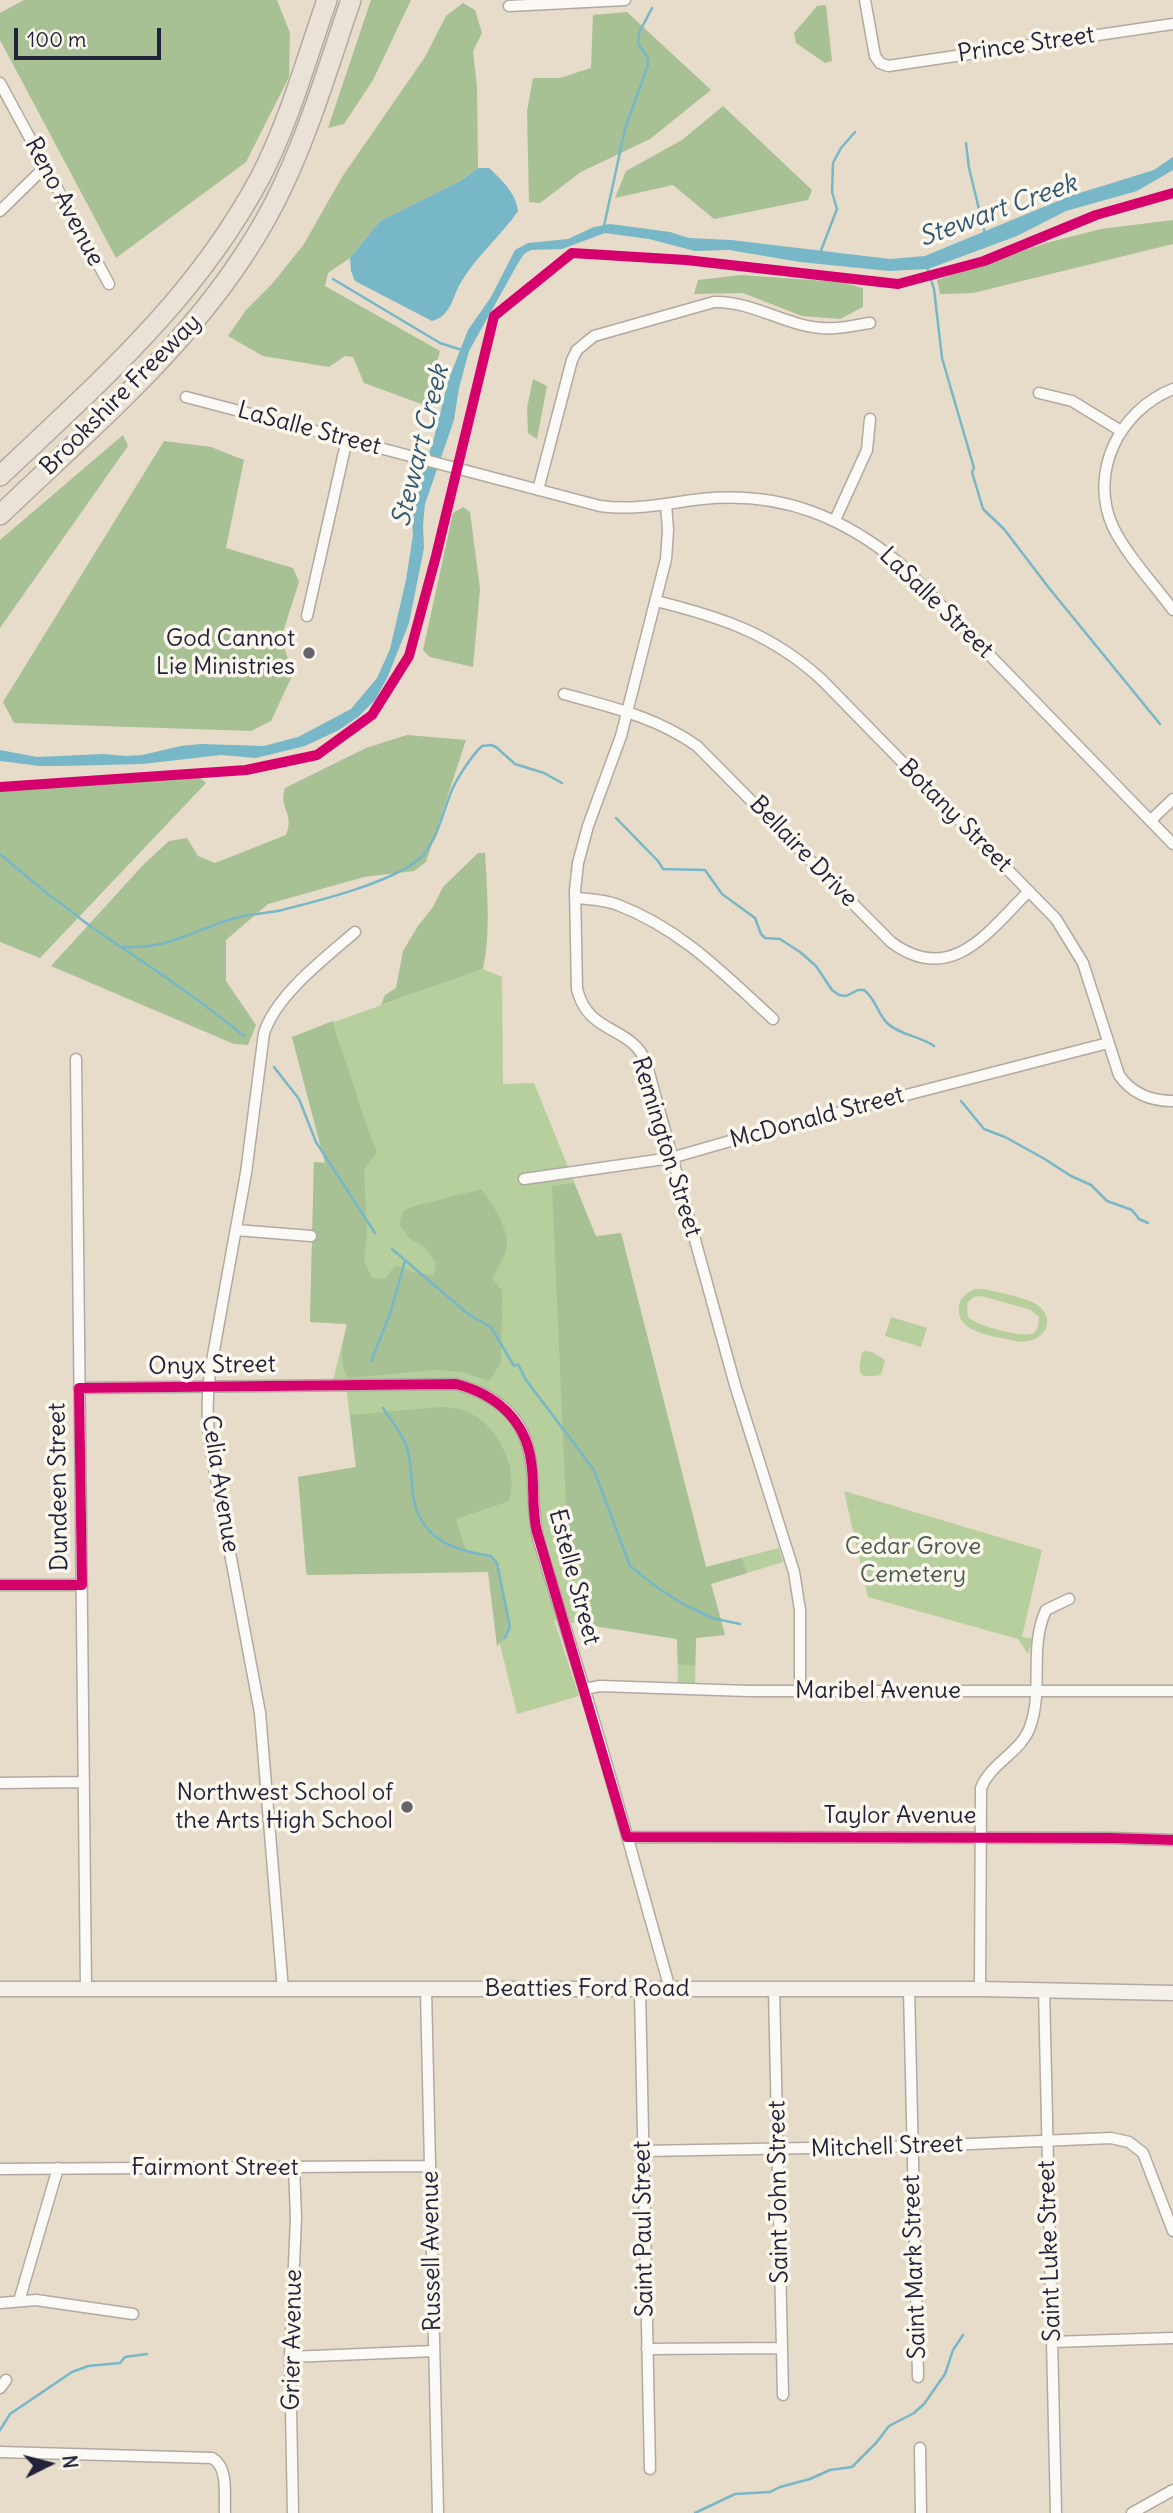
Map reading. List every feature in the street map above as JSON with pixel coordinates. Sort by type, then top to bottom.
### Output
[{"type":"highway","name":"Brookshire Freeway","points":[[0,476],[145,337],[186,291],[222,241],[242,210],[278,142],[327,0]]},
{"type":"highway","name":"Brookshire Freeway","points":[[0,515],[165,357],[215,298],[276,200],[298,150],[351,0]]},
{"type":"main road","name":"Beatties Ford Road","points":[[0,1989],[1044,1989],[1173,1993]]},
{"type":"street","points":[[509,6],[625,0]]},
{"type":"street","name":"Prince Street","points":[[865,0],[875,56],[880,63],[888,66],[1173,24]]},
{"type":"street","name":"Reno Avenue","points":[[0,83],[109,285]]},
{"type":"street","points":[[0,211],[45,167]]},
{"type":"street","points":[[538,490],[572,360],[577,350],[594,335],[714,302],[735,303],[821,328],[870,323]]},
{"type":"street","points":[[1173,389],[1136,412],[1121,431],[1107,463],[1105,492],[1107,509],[1121,542],[1173,610]]},
{"type":"street","points":[[1039,393],[1072,401],[1121,431]]},
{"type":"street","name":"LaSalle Street","points":[[186,397],[618,509],[717,498],[751,498],[792,505],[835,520],[867,538],[905,568],[1173,844]]},
{"type":"street","points":[[835,520],[867,450],[870,419]]},
{"type":"street","points":[[307,616],[346,439]]},
{"type":"street","name":"Remington Street","points":[[666,504],[668,540],[656,601],[610,770],[583,841],[578,863],[575,898],[577,989],[579,1000],[591,1017],[633,1043],[644,1057],[735,1385],[794,1572],[800,1610],[800,1691]]},
{"type":"street","name":"Botany Street","points":[[656,601],[729,621],[750,630],[792,655],[823,681],[1056,919],[1083,963],[1116,1070],[1127,1085],[1152,1100],[1173,1101]]},
{"type":"street","name":"Bellaire Drive","points":[[564,694],[663,725],[697,746],[891,942],[908,953],[932,959],[962,953],[979,942],[1029,891]]},
{"type":"street","points":[[1151,820],[1173,799]]},
{"type":"street","points":[[575,898],[618,905],[686,941],[705,955],[773,1019]]},
{"type":"street","name":"Celia Avenue","points":[[282,1990],[260,1713],[209,1435],[208,1388],[246,1173],[262,1045],[268,1020],[280,1002],[355,932]]},
{"type":"street","name":"McDonald Street","points":[[524,1179],[671,1158],[1108,1043]]},
{"type":"street","name":"Dundeen Street","points":[[76,1059],[86,1989]]},
{"type":"street","points":[[236,1230],[311,1236]]},
{"type":"street","name":"Estelle Street","points":[[346,1385],[456,1384],[489,1396],[512,1416],[520,1428],[529,1450],[534,1519],[670,1989]]},
{"type":"street","name":"Onyx Street","points":[[79,1388],[346,1385]]},
{"type":"street","points":[[0,1586],[82,1585]]},
{"type":"street","points":[[980,1989],[981,1788],[990,1771],[1026,1736],[1034,1713],[1036,1648],[1044,1616],[1049,1607],[1069,1599]]},
{"type":"street","name":"Maribel Avenue","points":[[584,1689],[600,1686],[800,1691],[1173,1691]]},
{"type":"street","points":[[0,1783],[84,1782]]},
{"type":"street","name":"Taylor Avenue","points":[[627,1837],[1173,1840]]},
{"type":"street","name":"Saint Paul Street","points":[[640,1989],[650,2469]]},
{"type":"street","name":"Saint John Street","points":[[774,1989],[783,2395]]},
{"type":"street","name":"Saint Mark Street","points":[[909,1989],[918,2377]]},
{"type":"street","name":"Saint Luke Street","points":[[1044,1989],[1056,2513]]},
{"type":"street","name":"Russell Avenue","points":[[426,1990],[438,2513]]},
{"type":"street","name":"Mitchell Street","points":[[643,2151],[912,2146],[1111,2138],[1135,2145],[1148,2163],[1173,2231]]},
{"type":"street","name":"Fairmont Street","points":[[0,2169],[430,2166]]},
{"type":"street","name":"Grier Avenue","points":[[293,2513],[290,2357],[296,2218],[295,2167]]},
{"type":"street","points":[[19,2301],[58,2168]]},
{"type":"street","points":[[0,2303],[58,2302],[133,2314]]},
{"type":"street","points":[[1052,2342],[1173,2339]]},
{"type":"street","points":[[647,2349],[782,2348]]},
{"type":"street","points":[[290,2357],[434,2351]]},
{"type":"street","points":[[920,2448],[921,2513]]},
{"type":"street","points":[[0,2452],[212,2458],[217,2461],[224,2479],[225,2513]]},
{"type":"street","points":[[1132,2513],[1173,2490]]},
{"type":"green space","points":[[24,0],[277,0],[290,33],[289,77],[246,162],[116,258],[0,40],[0,13]]},
{"type":"green space","points":[[371,0],[411,0],[373,80],[344,124],[328,128]]},
{"type":"green space","points":[[463,3],[475,10],[482,33],[473,51],[477,87],[478,168],[462,180],[380,221],[350,258],[328,273],[325,286],[440,351],[424,405],[364,383],[353,357],[345,356],[329,367],[263,356],[228,336],[246,310],[272,284],[304,244],[342,177],[425,57],[446,16]]},
{"type":"green space","points":[[826,5],[832,61],[825,63],[796,43],[794,33],[817,6]]},
{"type":"green space","points":[[627,12],[711,90],[650,139],[581,172],[540,203],[529,202],[527,111],[533,78],[560,78],[591,68],[593,15]]},
{"type":"green space","points":[[723,106],[812,190],[808,200],[714,219],[673,185],[615,198],[626,171],[682,140]]},
{"type":"green space","points":[[1173,220],[1173,244],[973,293],[940,294],[937,280],[1046,243],[1101,229]]},
{"type":"green space","points":[[741,275],[841,282],[863,288],[863,307],[840,319],[802,316],[743,293],[694,294],[698,280]]},
{"type":"green space","points":[[533,379],[547,386],[537,439],[528,433],[527,408]]},
{"type":"green space","points":[[123,435],[128,446],[0,628],[0,540]]},
{"type":"green space","points":[[164,441],[211,447],[244,460],[226,548],[293,568],[299,582],[281,638],[293,674],[271,721],[251,731],[14,723],[3,702]]},
{"type":"green space","points":[[463,507],[470,512],[480,589],[473,667],[430,657],[423,650],[453,513]]},
{"type":"green space","points":[[407,735],[466,740],[426,862],[414,871],[364,877],[268,904],[226,940],[226,981],[256,1025],[248,1045],[234,1044],[51,966],[144,864],[169,841],[187,838],[198,856],[215,863],[286,835],[289,821],[283,801],[285,788],[366,748]]},
{"type":"green space","points":[[198,776],[206,783],[40,958],[0,942],[0,784]]},
{"type":"green space","points":[[478,853],[485,853],[487,897],[488,926],[483,969],[381,1005],[385,995],[396,988],[403,951],[418,926],[433,907],[443,887]]},
{"type":"green space","points":[[483,969],[502,977],[503,1084],[534,1083],[596,1236],[621,1233],[706,1567],[779,1548],[783,1562],[711,1584],[725,1635],[696,1638],[695,1684],[678,1683],[677,1639],[554,1620],[579,1696],[517,1714],[500,1644],[494,1569],[298,1477],[356,1467],[346,1385],[332,1385],[347,1324],[310,1322],[314,1162],[325,1163],[292,1037]]},
{"type":"green space","points":[[333,1021],[377,1152],[364,1170],[367,1234],[364,1260],[372,1278],[384,1279],[396,1265],[412,1272],[434,1275],[436,1263],[426,1248],[409,1238],[399,1224],[403,1211],[481,1189],[501,1221],[507,1246],[492,1278],[502,1291],[501,1363],[489,1381],[463,1372],[435,1370],[348,1378],[342,1358],[347,1324],[310,1322],[314,1162],[325,1163],[292,1037]]},
{"type":"green space","points":[[574,1183],[596,1237],[621,1233],[706,1567],[742,1558],[747,1573],[711,1584],[725,1635],[696,1638],[695,1666],[678,1664],[677,1639],[590,1625],[571,1542],[566,1505],[552,1186]]},
{"type":"green space","points":[[975,1289],[1013,1296],[1036,1304],[1045,1314],[1047,1321],[1043,1333],[1023,1342],[971,1329],[960,1317],[959,1305],[966,1294]],"holes":[[[982,1296],[1031,1310],[1039,1317],[1038,1328],[1033,1333],[1020,1334],[972,1320],[968,1317],[967,1303],[974,1297]]]},
{"type":"green space","points":[[891,1317],[927,1328],[921,1347],[885,1336]]},
{"type":"green space","points":[[865,1351],[885,1360],[881,1375],[861,1374],[860,1360]]},
{"type":"green space","points":[[441,1407],[463,1410],[486,1424],[503,1447],[508,1461],[512,1488],[509,1501],[456,1519],[466,1551],[491,1556],[497,1563],[510,1627],[497,1646],[488,1572],[307,1575],[306,1571],[298,1477],[356,1467],[350,1415]]},
{"type":"green space","name":"Cedar Grove Cemetery","points":[[844,1491],[1042,1550],[1022,1637],[1033,1639],[1028,1654],[1018,1639],[868,1597]]},
{"type":"water","points":[[1173,157],[1173,170],[1137,191],[1066,211],[1017,236],[928,269],[889,271],[800,262],[729,250],[695,251],[649,239],[605,233],[562,249],[531,250],[524,254],[517,265],[469,351],[454,420],[425,504],[424,548],[409,623],[388,676],[375,700],[358,717],[339,730],[305,746],[256,758],[221,755],[143,764],[61,766],[0,761],[0,750],[37,757],[104,754],[125,756],[201,744],[264,746],[298,737],[351,709],[377,678],[390,649],[413,535],[411,507],[434,438],[448,381],[468,330],[491,297],[515,250],[528,243],[568,239],[594,227],[610,224],[670,232],[689,238],[731,240],[890,259],[925,256],[1070,196],[1154,170]]},
{"type":"water","points":[[478,168],[489,168],[503,182],[514,198],[518,211],[466,274],[443,315],[432,321],[355,281],[350,258],[380,221],[462,180]]},
{"type":"waterway","points":[[604,226],[625,129],[648,65],[648,58],[638,44],[639,33],[652,8]]},
{"type":"waterway","points":[[820,253],[837,209],[832,192],[833,163],[841,148],[855,132]]},
{"type":"waterway","name":"Stewart Creek","points":[[966,143],[969,168],[985,234]]},
{"type":"waterway","points":[[927,267],[934,289],[942,358],[983,509],[1004,529],[1160,724]]},
{"type":"waterway","points":[[333,279],[440,343],[462,350]]},
{"type":"waterway","points":[[122,947],[160,944],[235,918],[315,901],[355,890],[393,875],[427,851],[455,783],[482,746],[496,747],[515,764],[544,773],[562,783]]},
{"type":"waterway","points":[[616,818],[663,869],[705,870],[722,894],[755,918],[765,938],[780,939],[800,952],[816,966],[832,990],[846,996],[864,990],[892,1027],[934,1046]]},
{"type":"waterway","points":[[0,854],[87,924],[189,993],[244,1036]]},
{"type":"waterway","points":[[274,1067],[299,1099],[316,1142],[375,1233]]},
{"type":"waterway","points":[[961,1101],[984,1129],[1005,1137],[1091,1185],[1107,1201],[1132,1210],[1139,1219],[1148,1223]]},
{"type":"waterway","points":[[392,1249],[468,1314],[491,1327],[514,1366],[518,1364],[526,1380],[594,1470],[630,1566],[683,1604],[712,1618],[740,1624]]},
{"type":"waterway","points":[[371,1361],[391,1311],[405,1261]]},
{"type":"waterway","points":[[383,1408],[406,1445],[415,1505],[426,1527],[444,1542],[466,1551],[491,1556],[497,1563],[510,1627],[505,1638]]},
{"type":"waterway","points":[[695,2513],[735,2494],[770,2492],[830,2470],[852,2467],[889,2426],[914,2413],[924,2404],[945,2374],[953,2350],[963,2335]]},
{"type":"waterway","points":[[0,2430],[10,2414],[72,2372],[88,2366],[120,2363],[125,2357],[147,2354]]},
{"type":"cycle path","points":[[0,787],[246,770],[317,755],[372,715],[409,656],[494,316],[572,253],[686,260],[898,284],[984,261],[1096,215],[1173,193]]},
{"type":"cycle path","points":[[0,1585],[82,1585],[79,1388],[456,1384],[483,1394],[506,1410],[528,1446],[537,1532],[627,1837],[1173,1840]]},
{"type":"place","name":"God Cannot Lie Ministries","points":[[309,653]]},
{"type":"place","name":"Northwest School of the Arts High School","points":[[407,1807]]}]
